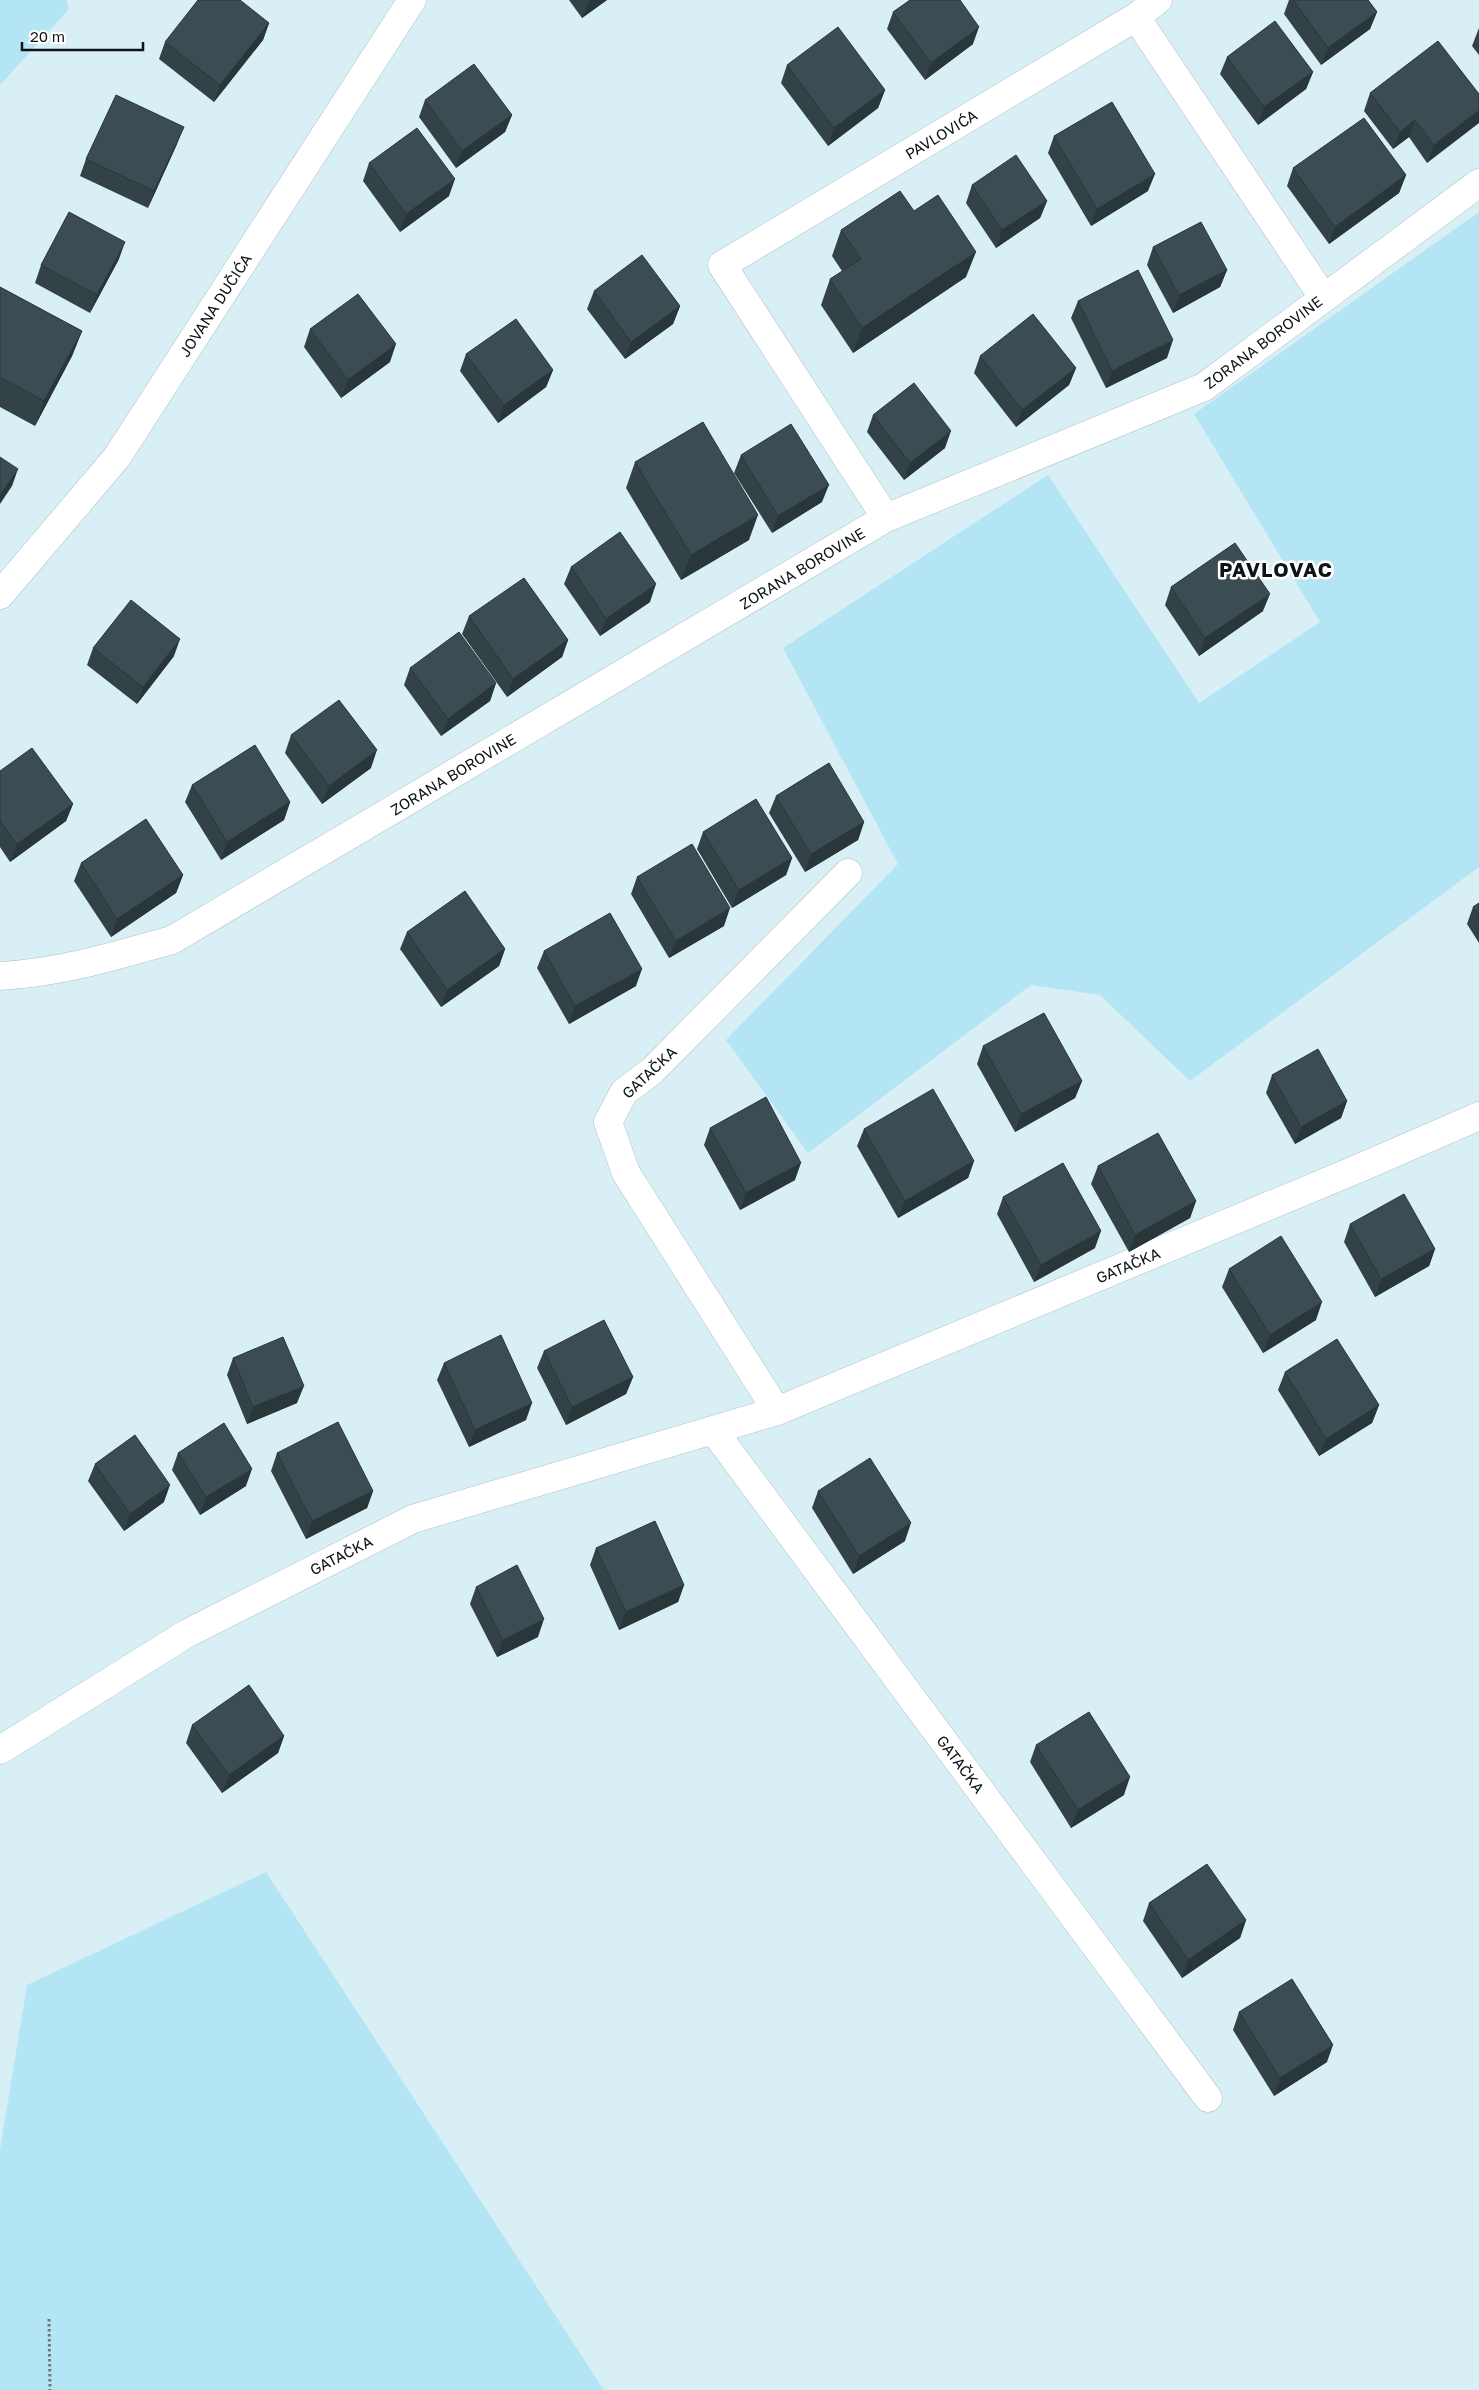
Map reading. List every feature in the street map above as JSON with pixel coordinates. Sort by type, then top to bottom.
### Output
[{"type":"street","name":"JOVANA DUČIĆA","points":[[0,595],[117,457],[412,0]]},
{"type":"street","name":"PAVLOVIĆA","points":[[886,518],[722,265],[1136,17],[1158,0]]},
{"type":"street","points":[[1136,17],[1323,296]]},
{"type":"street","name":"ZORANA BOROVINE","points":[[0,976],[24,975],[88,963],[172,940],[886,518],[1204,386],[1323,296],[1479,183]]},
{"type":"street","name":"GATAČKA","points":[[777,1411],[626,1173],[608,1122],[624,1092],[652,1071],[848,873]]},
{"type":"street","name":"GATAČKA","points":[[0,1750],[186,1634],[413,1519],[777,1411],[1362,1167],[1479,1116]]},
{"type":"street","name":"GATAČKA","points":[[714,1431],[1208,2098]]},
{"type":"path","points":[[49,2320],[50,2390]]},
{"type":"shaded area","points":[[0,0],[66,0],[69,9],[0,85]]},
{"type":"shaded area","points":[[1479,212],[1479,867],[1190,1081],[1100,995],[1031,985],[808,1153],[726,1040],[898,864],[783,648],[1048,475],[1199,703],[1320,622],[1194,414]]},
{"type":"shaded area","points":[[266,1872],[604,2390],[0,2390],[0,2150],[27,1985]]},
{"type":"building","points":[[198,0],[240,0],[269,23],[220,85],[165,42]]},
{"type":"building","points":[[910,0],[960,0],[979,27],[931,63],[893,12]]},
{"type":"building","points":[[1293,0],[1368,0],[1377,12],[1328,48]]},
{"type":"building","points":[[1275,21],[1313,72],[1264,107],[1227,57]]},
{"type":"building","points":[[838,27],[885,90],[834,128],[787,65]]},
{"type":"building","points":[[1438,41],[1479,94],[1479,110],[1434,145],[1415,120],[1400,132],[1370,93]]},
{"type":"building","points":[[474,64],[512,115],[462,151],[425,100]]},
{"type":"building","points":[[116,95],[184,127],[154,191],[86,159]]},
{"type":"building","points":[[1112,102],[1155,174],[1097,209],[1054,136]]},
{"type":"building","points":[[1364,118],[1406,175],[1335,227],[1293,168]]},
{"type":"building","points":[[417,128],[455,179],[406,214],[369,163]]},
{"type":"building","points":[[1016,155],[1047,201],[1002,230],[972,185]]},
{"type":"building","points":[[900,191],[914,211],[938,195],[976,252],[862,328],[830,279],[861,259],[841,230]]},
{"type":"building","points":[[69,212],[125,242],[97,295],[41,265]]},
{"type":"building","points":[[1201,222],[1227,270],[1179,295],[1153,247]]},
{"type":"building","points":[[642,255],[680,306],[631,342],[594,291]]},
{"type":"building","points":[[1138,270],[1173,340],[1112,371],[1078,301]]},
{"type":"building","points":[[0,287],[82,331],[44,401],[0,377]]},
{"type":"building","points":[[358,294],[396,344],[348,380],[310,329]]},
{"type":"building","points":[[1033,314],[1076,368],[1022,410],[980,356]]},
{"type":"building","points":[[516,319],[553,370],[504,405],[466,354]]},
{"type":"building","points":[[914,383],[951,431],[910,463],[873,415]]},
{"type":"building","points":[[703,422],[758,515],[691,555],[635,462]]},
{"type":"building","points":[[791,424],[829,485],[778,516],[741,455]]},
{"type":"building","points":[[0,457],[18,469],[0,495]]},
{"type":"building","points":[[620,532],[656,584],[606,619],[571,567]]},
{"type":"building","points":[[1235,543],[1270,594],[1205,638],[1171,587]]},
{"type":"building","points":[[524,578],[568,640],[513,679],[469,616]]},
{"type":"building","points":[[131,600],[180,639],[143,687],[93,648]]},
{"type":"building","points":[[459,632],[496,683],[448,719],[410,668]]},
{"type":"building","points":[[339,700],[377,750],[329,786],[291,735]]},
{"type":"building","points":[[255,745],[290,802],[227,842],[192,785]]},
{"type":"building","points":[[32,748],[73,804],[17,844],[0,821],[0,771]]},
{"type":"building","points":[[829,763],[864,822],[811,854],[776,796]]},
{"type":"building","points":[[756,799],[792,858],[739,890],[703,832]]},
{"type":"building","points":[[146,819],[183,875],[117,919],[81,863]]},
{"type":"building","points":[[692,844],[730,908],[676,941],[637,877]]},
{"type":"building","points":[[465,891],[505,949],[447,990],[407,932]]},
{"type":"building","points":[[1479,903],[1479,915],[1473,907]]},
{"type":"building","points":[[610,913],[642,969],[575,1006],[544,951]]},
{"type":"building","points":[[1044,1013],[1082,1081],[1021,1114],[983,1046]]},
{"type":"building","points":[[1318,1049],[1347,1101],[1301,1127],[1272,1075]]},
{"type":"building","points":[[933,1089],[974,1161],[905,1201],[864,1129]]},
{"type":"building","points":[[766,1097],[801,1163],[746,1193],[710,1128]]},
{"type":"building","points":[[1158,1133],[1196,1201],[1135,1235],[1098,1166]]},
{"type":"building","points":[[1063,1163],[1101,1231],[1041,1265],[1003,1197]]},
{"type":"building","points":[[1404,1194],[1435,1249],[1381,1279],[1350,1224]]},
{"type":"building","points":[[1281,1236],[1322,1302],[1270,1335],[1229,1269]]},
{"type":"building","points":[[604,1320],[633,1377],[572,1407],[544,1351]]},
{"type":"building","points":[[501,1335],[532,1403],[475,1430],[444,1363]]},
{"type":"building","points":[[283,1337],[304,1386],[253,1407],[233,1358]]},
{"type":"building","points":[[1337,1339],[1379,1405],[1326,1439],[1285,1372]]},
{"type":"building","points":[[338,1422],[373,1491],[312,1521],[277,1453]]},
{"type":"building","points":[[224,1423],[252,1469],[206,1497],[178,1453]]},
{"type":"building","points":[[135,1435],[170,1485],[130,1514],[95,1464]]},
{"type":"building","points":[[870,1458],[911,1523],[859,1556],[818,1491]]},
{"type":"building","points":[[655,1521],[684,1585],[626,1612],[596,1548]]},
{"type":"building","points":[[517,1565],[544,1619],[503,1640],[476,1587]]},
{"type":"building","points":[[249,1685],[284,1736],[229,1775],[192,1725]]},
{"type":"building","points":[[1089,1712],[1130,1777],[1078,1810],[1036,1745]]},
{"type":"building","points":[[1207,1864],[1246,1920],[1188,1960],[1149,1903]]},
{"type":"building","points":[[1292,1979],[1333,2045],[1280,2078],[1239,2012]]},
{"type":"district","name":"PAVLOVAC","points":[[1276,569]]}]
